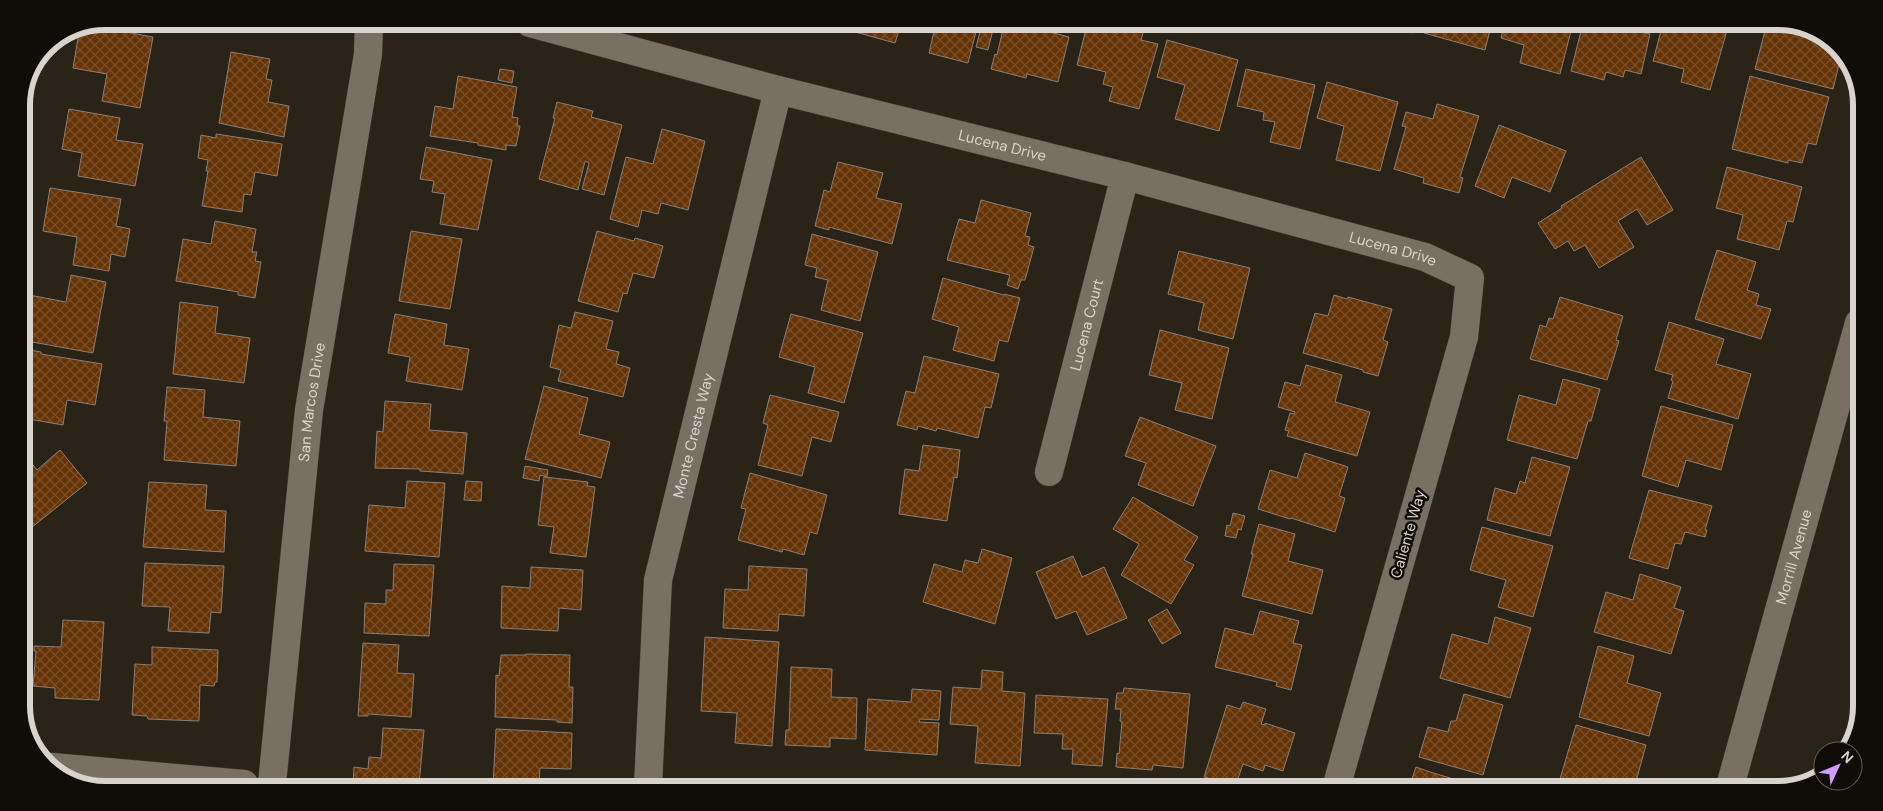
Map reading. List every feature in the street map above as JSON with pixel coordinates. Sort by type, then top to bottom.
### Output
[{"type":"street","name":"San Marcos Drive","points":[[272,781],[309,410],[368,54],[369,30]]},
{"type":"street","name":"Lucena Drive","points":[[556,30],[778,90],[1124,176],[1425,257],[1470,278]]},
{"type":"street","name":"Monte Cresta Way","points":[[648,781],[658,580],[778,90]]},
{"type":"street","name":"Lucena Court","points":[[1049,472],[1124,176]]},
{"type":"street","name":"Caliente Way","points":[[1338,781],[1464,337],[1470,278]]},
{"type":"street","name":"Morrill Avenue","points":[[1732,781],[1853,348]]},
{"type":"street","points":[[64,768],[210,781]]},
{"type":"building","points":[[115,30],[153,37],[140,108],[102,101],[107,74],[73,68],[78,35],[81,34]]},
{"type":"building","points":[[848,30],[899,30],[895,43]]},
{"type":"building","points":[[930,30],[976,30],[968,63],[929,53],[934,31]]},
{"type":"building","points":[[980,30],[993,30],[988,50],[976,47]]},
{"type":"building","points":[[1003,30],[1046,30],[1069,37],[1058,82],[1027,74],[1026,78],[991,69],[995,54],[997,55]]},
{"type":"building","points":[[1086,30],[1106,30],[1118,33],[1119,30],[1144,30],[1141,40],[1158,44],[1139,109],[1109,101],[1113,87],[1103,84],[1106,72],[1077,65]]},
{"type":"building","points":[[1402,30],[1414,30],[1413,33]]},
{"type":"building","points":[[1425,30],[1490,30],[1485,50],[1424,33]]},
{"type":"building","points":[[1503,30],[1571,30],[1560,74],[1520,63],[1524,45],[1501,38]]},
{"type":"building","points":[[1581,30],[1633,30],[1650,34],[1641,74],[1625,70],[1623,77],[1606,72],[1604,80],[1571,71]]},
{"type":"building","points":[[1661,30],[1727,30],[1710,90],[1681,82],[1684,69],[1653,61]]},
{"type":"building","points":[[1765,30],[1793,31],[1807,36],[1824,46],[1839,63],[1833,89],[1755,69]]},
{"type":"building","points":[[1167,40],[1238,60],[1219,131],[1175,119],[1185,85],[1157,77]]},
{"type":"building","points":[[231,52],[270,59],[266,79],[272,80],[268,102],[289,106],[284,137],[219,123]]},
{"type":"building","points":[[500,69],[514,71],[512,83],[498,80]]},
{"type":"building","points":[[1246,69],[1315,85],[1300,149],[1270,142],[1275,122],[1263,120],[1264,112],[1237,106]]},
{"type":"building","points":[[458,76],[517,87],[512,117],[518,118],[517,126],[520,126],[516,146],[506,145],[506,150],[478,145],[478,143],[430,136],[435,106],[453,109]]},
{"type":"building","points":[[1750,76],[1829,97],[1816,145],[1808,143],[1802,163],[1788,160],[1788,163],[1732,149]]},
{"type":"building","points":[[1327,82],[1398,102],[1380,171],[1336,160],[1344,126],[1317,118]]},
{"type":"building","points":[[557,102],[593,111],[591,117],[622,125],[604,195],[582,189],[589,163],[585,161],[578,190],[539,179],[555,118],[553,118]]},
{"type":"building","points":[[1437,104],[1479,116],[1460,177],[1463,178],[1459,193],[1423,183],[1424,178],[1394,169],[1406,127],[1402,126],[1406,112],[1433,119]]},
{"type":"building","points":[[69,109],[120,118],[116,140],[143,144],[135,186],[78,176],[82,153],[62,149]]},
{"type":"building","points":[[1499,125],[1566,151],[1550,192],[1512,177],[1504,198],[1475,186]]},
{"type":"building","points":[[662,129],[705,141],[688,210],[661,203],[658,214],[642,210],[638,227],[610,219],[626,157],[653,164]]},
{"type":"building","points":[[216,134],[282,144],[277,176],[255,172],[251,195],[244,194],[242,212],[202,206],[208,160],[198,158],[201,135],[216,138]]},
{"type":"building","points":[[426,147],[492,160],[478,230],[440,224],[445,194],[432,192],[434,181],[420,179]]},
{"type":"building","points":[[1641,157],[1673,210],[1647,225],[1637,209],[1618,221],[1634,247],[1599,268],[1585,245],[1574,251],[1568,241],[1555,249],[1538,223],[1562,208],[1561,206]]},
{"type":"building","points":[[838,162],[883,173],[876,198],[902,204],[892,244],[829,227],[829,230],[815,226],[824,190],[830,192]]},
{"type":"building","points":[[1727,167],[1802,187],[1793,222],[1787,221],[1779,250],[1737,239],[1743,215],[1716,208]]},
{"type":"building","points":[[50,188],[121,199],[116,226],[130,229],[125,257],[111,254],[109,271],[73,265],[77,237],[43,231]]},
{"type":"building","points":[[981,200],[1031,213],[1025,236],[1030,237],[1028,245],[1034,247],[1025,280],[1021,280],[1018,289],[1007,285],[1010,275],[947,260],[959,219],[975,223]]},
{"type":"building","points":[[215,221],[256,229],[252,252],[257,252],[255,261],[261,262],[255,298],[238,295],[238,292],[176,281],[183,239],[211,244]]},
{"type":"building","points":[[411,231],[462,239],[450,309],[399,301]]},
{"type":"building","points":[[597,231],[634,241],[635,238],[663,246],[654,278],[633,273],[627,294],[623,293],[618,312],[578,301]]},
{"type":"building","points":[[812,234],[878,252],[860,321],[821,310],[828,280],[815,277],[817,268],[805,265]]},
{"type":"building","points":[[1717,250],[1756,262],[1747,290],[1759,294],[1756,305],[1771,309],[1761,339],[1695,319]]},
{"type":"building","points":[[1179,251],[1250,268],[1233,339],[1198,330],[1204,303],[1168,294]]},
{"type":"building","points":[[71,275],[106,282],[93,353],[30,342],[30,295],[66,302]]},
{"type":"building","points":[[943,278],[1020,298],[1008,342],[999,340],[994,361],[953,350],[959,327],[932,319]]},
{"type":"building","points":[[1334,295],[1392,309],[1383,340],[1388,342],[1378,376],[1303,353],[1315,313],[1328,316]]},
{"type":"building","points":[[1560,297],[1623,316],[1616,340],[1619,341],[1607,380],[1530,359],[1540,325],[1546,327],[1549,318],[1553,319]]},
{"type":"building","points":[[180,302],[218,307],[215,333],[250,338],[244,383],[173,374]]},
{"type":"building","points":[[575,312],[613,321],[606,349],[619,352],[616,364],[630,368],[623,397],[558,381],[561,370],[550,367],[559,325],[571,328]]},
{"type":"building","points":[[395,314],[447,324],[444,345],[469,349],[462,390],[406,381],[410,357],[388,353]]},
{"type":"building","points":[[791,314],[863,333],[844,403],[808,393],[815,367],[779,357]]},
{"type":"building","points":[[1669,322],[1724,339],[1716,364],[1751,374],[1738,419],[1668,398],[1673,375],[1655,370]]},
{"type":"building","points":[[1160,330],[1229,348],[1212,419],[1175,410],[1182,383],[1149,375]]},
{"type":"building","points":[[30,350],[41,352],[41,354],[102,364],[95,405],[67,400],[63,425],[30,419]]},
{"type":"building","points":[[924,356],[999,374],[991,408],[985,407],[978,438],[937,428],[936,431],[918,426],[917,430],[897,425],[906,391],[915,393]]},
{"type":"building","points":[[1306,365],[1342,375],[1335,402],[1370,412],[1357,456],[1287,436],[1289,431],[1285,430],[1290,413],[1294,414],[1295,412],[1278,407],[1285,382],[1300,386]]},
{"type":"building","points":[[1563,379],[1600,389],[1577,459],[1507,440],[1519,395],[1556,405]]},
{"type":"building","points":[[544,386],[588,398],[579,434],[610,442],[601,478],[525,459]]},
{"type":"building","points":[[167,387],[205,390],[203,417],[240,421],[236,466],[164,460],[167,421],[164,421]]},
{"type":"building","points":[[770,395],[839,412],[831,442],[812,437],[802,476],[758,465],[768,425],[763,423]]},
{"type":"building","points":[[385,401],[431,404],[429,430],[467,433],[463,474],[420,471],[420,469],[375,468],[377,431],[383,432]]},
{"type":"building","points":[[1661,406],[1733,425],[1721,470],[1686,460],[1678,487],[1642,476]]},
{"type":"building","points":[[1140,417],[1216,446],[1193,506],[1138,485],[1146,463],[1125,456]]},
{"type":"building","points":[[923,445],[960,450],[957,478],[954,477],[947,521],[899,514],[905,469],[919,471]]},
{"type":"building","points":[[60,450],[87,483],[31,528],[30,461],[37,470]]},
{"type":"building","points":[[1305,453],[1348,467],[1339,496],[1345,498],[1335,532],[1258,509],[1270,470],[1297,478]]},
{"type":"building","points":[[1532,457],[1570,467],[1550,536],[1487,520],[1495,488],[1516,494],[1520,481],[1525,483]]},
{"type":"building","points":[[525,466],[548,470],[547,477],[540,475],[539,481],[523,478]]},
{"type":"building","points":[[750,473],[827,495],[817,534],[810,532],[804,555],[783,549],[782,552],[738,540],[746,509],[741,508]]},
{"type":"building","points":[[544,477],[588,482],[587,486],[595,487],[586,557],[550,553],[554,527],[538,525]]},
{"type":"building","points":[[407,481],[445,483],[439,557],[365,551],[369,505],[405,508]]},
{"type":"building","points":[[466,481],[482,482],[481,501],[464,500]]},
{"type":"building","points":[[149,482],[207,485],[205,510],[226,511],[224,552],[143,547]]},
{"type":"building","points":[[1649,490],[1712,506],[1705,530],[1707,530],[1705,537],[1685,532],[1681,544],[1675,543],[1668,569],[1629,558]]},
{"type":"building","points":[[1133,497],[1198,537],[1184,560],[1194,565],[1171,604],[1121,575],[1139,544],[1113,529]]},
{"type":"building","points":[[1233,513],[1245,516],[1241,530],[1238,529],[1236,538],[1225,536],[1227,525],[1230,526]]},
{"type":"building","points":[[1259,524],[1295,534],[1288,561],[1323,570],[1312,614],[1242,596]]},
{"type":"building","points":[[1482,527],[1553,546],[1533,617],[1498,607],[1506,580],[1470,570]]},
{"type":"building","points":[[982,549],[1012,558],[995,624],[923,602],[934,564],[962,572],[965,560],[978,563]]},
{"type":"building","points":[[1073,556],[1082,577],[1104,567],[1127,618],[1087,635],[1076,611],[1056,619],[1036,572]]},
{"type":"building","points":[[145,563],[224,566],[221,613],[211,612],[209,633],[168,631],[170,607],[142,606]]},
{"type":"building","points":[[394,564],[434,565],[429,636],[364,633],[365,603],[386,604],[386,590],[393,590]]},
{"type":"building","points":[[749,566],[807,569],[804,616],[779,614],[778,631],[723,628],[725,589],[748,590]]},
{"type":"building","points":[[531,567],[583,570],[581,610],[559,608],[558,631],[501,628],[502,586],[530,588]]},
{"type":"building","points":[[1640,574],[1681,587],[1674,608],[1684,611],[1671,654],[1594,632],[1606,592],[1633,600]]},
{"type":"building","points":[[1167,609],[1181,633],[1162,644],[1148,620]]},
{"type":"building","points":[[1260,611],[1299,621],[1293,643],[1302,645],[1291,690],[1276,686],[1277,682],[1215,667],[1225,628],[1253,635]]},
{"type":"building","points":[[1495,617],[1531,628],[1510,698],[1440,678],[1452,634],[1488,644]]},
{"type":"building","points":[[63,620],[104,622],[99,700],[55,698],[55,688],[33,686],[36,651],[34,651],[34,646],[61,647]]},
{"type":"building","points":[[705,637],[779,642],[772,746],[735,743],[737,713],[701,711]]},
{"type":"building","points":[[363,643],[399,645],[397,673],[414,674],[411,717],[368,714],[368,716],[358,716]]},
{"type":"building","points":[[1598,646],[1634,656],[1627,683],[1661,693],[1649,736],[1579,717]]},
{"type":"building","points":[[152,647],[218,650],[217,682],[215,682],[214,686],[200,685],[199,721],[148,719],[147,716],[132,715],[135,664],[152,665]]},
{"type":"building","points":[[501,655],[570,655],[569,687],[573,687],[572,723],[557,722],[557,720],[495,717],[496,675],[499,676]]},
{"type":"building","points":[[791,667],[832,669],[831,697],[857,698],[856,739],[830,738],[830,747],[785,745],[786,730],[789,730]]},
{"type":"building","points":[[982,670],[1003,672],[1002,691],[1025,693],[1020,766],[975,763],[978,726],[950,724],[953,687],[981,689]]},
{"type":"building","points":[[1124,688],[1190,694],[1183,768],[1153,765],[1152,770],[1116,767],[1122,722],[1120,721],[1121,709],[1115,709],[1117,693],[1123,693]]},
{"type":"building","points":[[912,689],[941,691],[939,720],[920,719],[919,722],[939,723],[937,755],[865,750],[868,699],[911,702]]},
{"type":"building","points":[[1464,694],[1503,705],[1483,775],[1419,757],[1428,727],[1448,732],[1451,721],[1456,721]]},
{"type":"building","points":[[1036,695],[1108,699],[1102,766],[1072,764],[1073,749],[1062,749],[1063,734],[1034,733]]},
{"type":"building","points":[[1243,702],[1266,709],[1261,724],[1265,725],[1265,723],[1295,733],[1283,771],[1265,765],[1263,771],[1243,764],[1237,781],[1216,781],[1204,777],[1227,705],[1240,709]]},
{"type":"building","points":[[1576,725],[1646,745],[1636,781],[1607,781],[1600,779],[1599,781],[1559,781]]},
{"type":"building","points":[[383,728],[424,730],[419,781],[353,781],[354,767],[368,769],[369,757],[381,758]]},
{"type":"building","points":[[496,729],[572,733],[571,769],[540,768],[539,781],[493,781]]},
{"type":"building","points":[[1416,767],[1460,781],[1411,781]]}]
